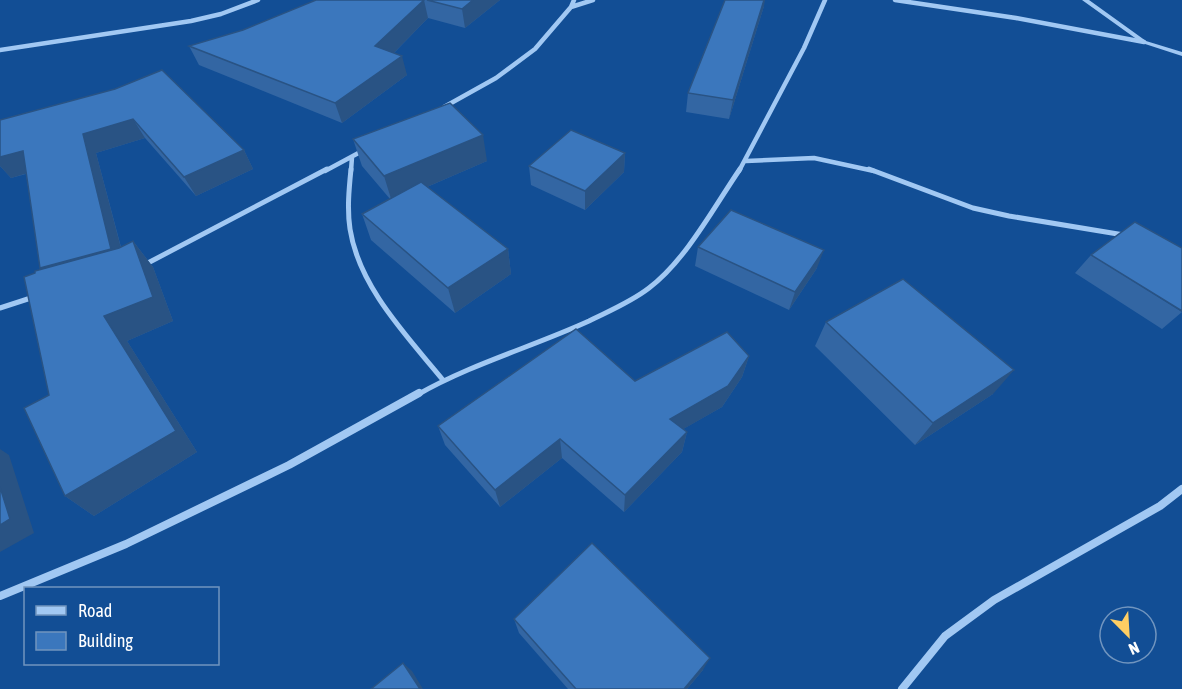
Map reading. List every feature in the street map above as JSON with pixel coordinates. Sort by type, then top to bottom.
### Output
[{"type":"street","points":[[0,50],[191,21],[221,15],[258,0]]},
{"type":"street","points":[[439,110],[496,78],[535,49],[571,7],[574,0]]},
{"type":"street","points":[[571,7],[593,0]]},
{"type":"street","points":[[0,596],[126,544],[289,465],[443,380],[558,335],[616,308],[649,288],[676,262],[746,161],[804,48],[825,0]]},
{"type":"street","points":[[895,0],[1016,18],[1144,42],[1182,54]]},
{"type":"street","points":[[1085,0],[1144,42]]},
{"type":"street","points":[[138,268],[369,147]]},
{"type":"street","points":[[746,161],[800,156],[839,161],[883,173],[956,203],[994,214],[1095,227],[1129,237]]},
{"type":"street","points":[[352,157],[348,202],[351,235],[365,273],[397,322],[443,380]]},
{"type":"street","points":[[0,308],[48,293]]},
{"type":"street","points":[[902,689],[945,636],[994,600],[1160,506],[1182,489]]},
{"type":"building","points":[[316,0],[424,0],[375,46],[402,56],[335,103],[189,46],[243,30]]},
{"type":"building","points":[[427,0],[473,0],[462,9]]},
{"type":"building","points":[[725,0],[764,0],[733,100],[688,93]]},
{"type":"building","points":[[162,70],[244,150],[184,177],[133,119],[83,134],[111,249],[40,268],[23,151],[0,157],[0,120],[115,89]]},
{"type":"building","points":[[450,103],[483,135],[384,176],[353,139]]},
{"type":"building","points":[[571,130],[625,153],[585,191],[529,166]]},
{"type":"building","points":[[421,182],[508,249],[448,288],[362,214]]},
{"type":"building","points":[[731,210],[824,250],[795,292],[698,247]]},
{"type":"building","points":[[1135,222],[1182,248],[1182,311],[1091,255]]},
{"type":"building","points":[[133,241],[153,297],[104,316],[176,431],[65,496],[24,408],[49,395],[24,277],[35,271],[119,248]]},
{"type":"building","points":[[903,279],[1014,370],[933,423],[826,322]]},
{"type":"building","points":[[576,329],[635,381],[727,332],[749,356],[728,386],[670,419],[687,432],[625,495],[560,439],[495,490],[438,426]]},
{"type":"building","points":[[0,487],[10,519],[0,525]]},
{"type":"building","points":[[592,543],[710,658],[684,689],[576,689],[514,619]]},
{"type":"building","points":[[403,663],[420,689],[371,689]]}]
